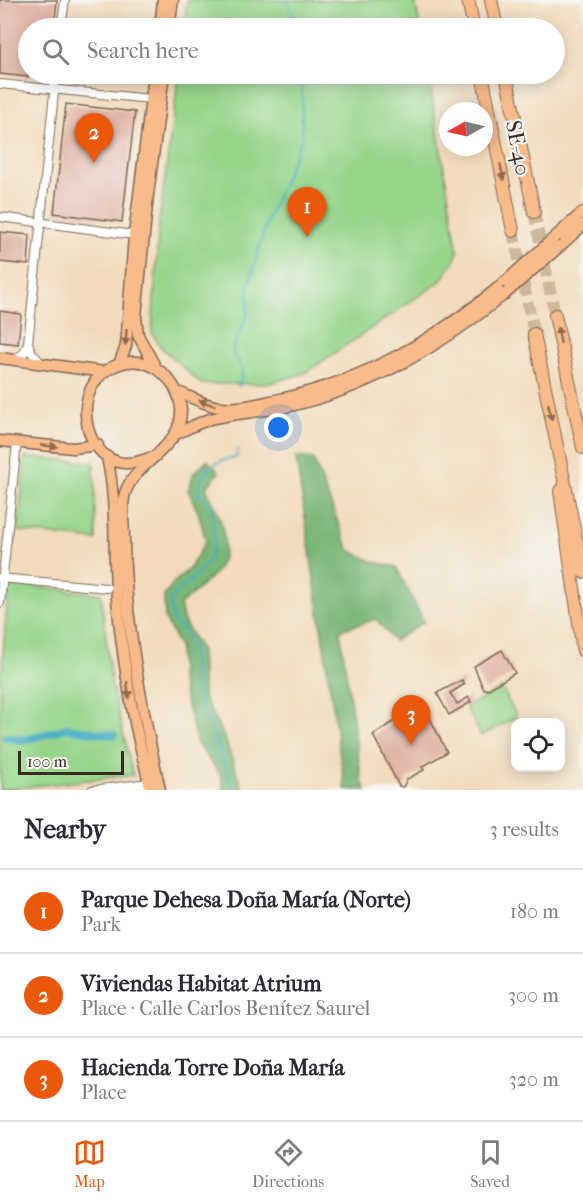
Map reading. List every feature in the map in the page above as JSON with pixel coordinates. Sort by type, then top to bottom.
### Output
[{"type":"highway","points":[[468,0],[472,18]]},
{"type":"highway","points":[[491,0],[494,18]]},
{"type":"highway","name":"SE-40","points":[[484,84],[513,231]]},
{"type":"highway","name":"SE-40","points":[[508,84],[534,212]]},
{"type":"highway","points":[[555,315],[583,448]]},
{"type":"highway","points":[[534,334],[583,572]]},
{"type":"highway","points":[[558,448],[561,509],[583,651]]},
{"type":"main road","points":[[161,18],[163,0]]},
{"type":"main road","points":[[170,18],[173,0]]},
{"type":"main road","points":[[118,364],[126,346],[134,235],[153,84]]},
{"type":"main road","points":[[156,368],[138,335],[136,316],[148,195],[163,84]]},
{"type":"main road","points":[[558,242],[583,212]]},
{"type":"main road","points":[[160,790],[139,697],[125,583],[125,494],[134,476],[176,434],[207,420],[294,405],[352,387],[410,361],[444,340],[558,242],[583,225]]},
{"type":"main road","points":[[178,392],[205,404],[229,407],[292,397],[349,380],[408,351],[506,287]]},
{"type":"main road","points":[[0,358],[104,372]]},
{"type":"main road","points":[[150,786],[130,701],[116,585],[115,501],[107,458],[87,425],[85,410],[87,395],[93,382],[118,364],[137,362],[156,368],[166,375],[178,392],[181,410],[176,434]]},
{"type":"main road","points":[[0,441],[73,448],[98,445]]},
{"type":"main road","points":[[107,458],[123,463],[156,456]]},
{"type":"street","points":[[62,18],[64,0]]},
{"type":"street","points":[[0,84],[151,99]]},
{"type":"street","points":[[14,360],[24,352],[28,343],[55,84]]},
{"type":"street","points":[[0,217],[134,235]]},
{"type":"street","points":[[28,343],[32,353],[41,363]]},
{"type":"street","points":[[0,603],[17,443]]},
{"type":"street","points":[[1,578],[107,588]]},
{"type":"street","points":[[92,790],[150,786]]},
{"type":"green space","points":[[187,0],[415,0],[418,18],[185,18]]},
{"type":"green space","points":[[178,84],[430,84],[439,139],[439,156],[442,156],[458,252],[452,265],[438,283],[305,373],[267,384],[201,384],[161,347],[152,333],[159,222]]},
{"type":"green space","points":[[25,457],[94,463],[96,540],[18,531]]},
{"type":"green space","points":[[296,457],[313,459],[349,550],[374,562],[396,567],[424,622],[394,641],[376,619],[340,630],[362,782],[366,790],[345,789]]},
{"type":"green space","points":[[207,460],[219,472],[206,488],[222,525],[223,556],[212,576],[180,605],[184,622],[201,650],[203,696],[224,737],[243,790],[224,790],[221,775],[197,744],[180,678],[179,646],[165,619],[164,596],[174,582],[190,568],[206,541],[198,512],[188,490],[194,473]]},
{"type":"green space","points":[[9,584],[101,594],[111,683],[133,775],[0,790],[0,687]]},
{"type":"green space","points":[[502,688],[517,717],[511,718],[511,720],[481,736],[466,707]]},
{"type":"building","points":[[0,0],[57,0],[55,18],[18,18],[18,76],[0,74]]},
{"type":"building","points":[[66,104],[135,112],[122,222],[54,213]]},
{"type":"building","points":[[0,232],[30,235],[28,265],[0,262]]},
{"type":"building","points":[[0,311],[21,314],[18,344],[0,342]]},
{"type":"building","points":[[502,650],[515,673],[487,690],[483,688],[474,666]]},
{"type":"building","points":[[462,680],[465,684],[450,693],[457,704],[469,697],[471,702],[449,715],[437,693]]},
{"type":"building","points":[[422,703],[447,752],[422,767],[424,770],[407,779],[403,787],[399,786],[373,735]]},
{"type":"waterway","points":[[287,0],[294,18]]},
{"type":"waterway","points":[[239,387],[243,370],[232,350],[248,314],[248,287],[268,218],[302,138],[302,84]]},
{"type":"waterway","points":[[235,790],[195,689],[192,645],[181,628],[173,622],[170,600],[203,568],[213,549],[215,538],[211,503],[198,493],[202,478],[215,464],[237,457],[237,450]]},
{"type":"waterway","points":[[6,737],[25,740],[66,728],[114,735]]},
{"type":"tunnel","points":[[534,212],[555,315]]},
{"type":"tunnel","points":[[513,231],[534,334]]},
{"type":"place","name":"Viviendas Habitat Atrium","points":[[94,163]]},
{"type":"place","name":"Parque Dehesa Doña María (Norte)","points":[[307,237]]},
{"type":"place","name":"Hacienda Torre Doña María","points":[[411,745]]}]
